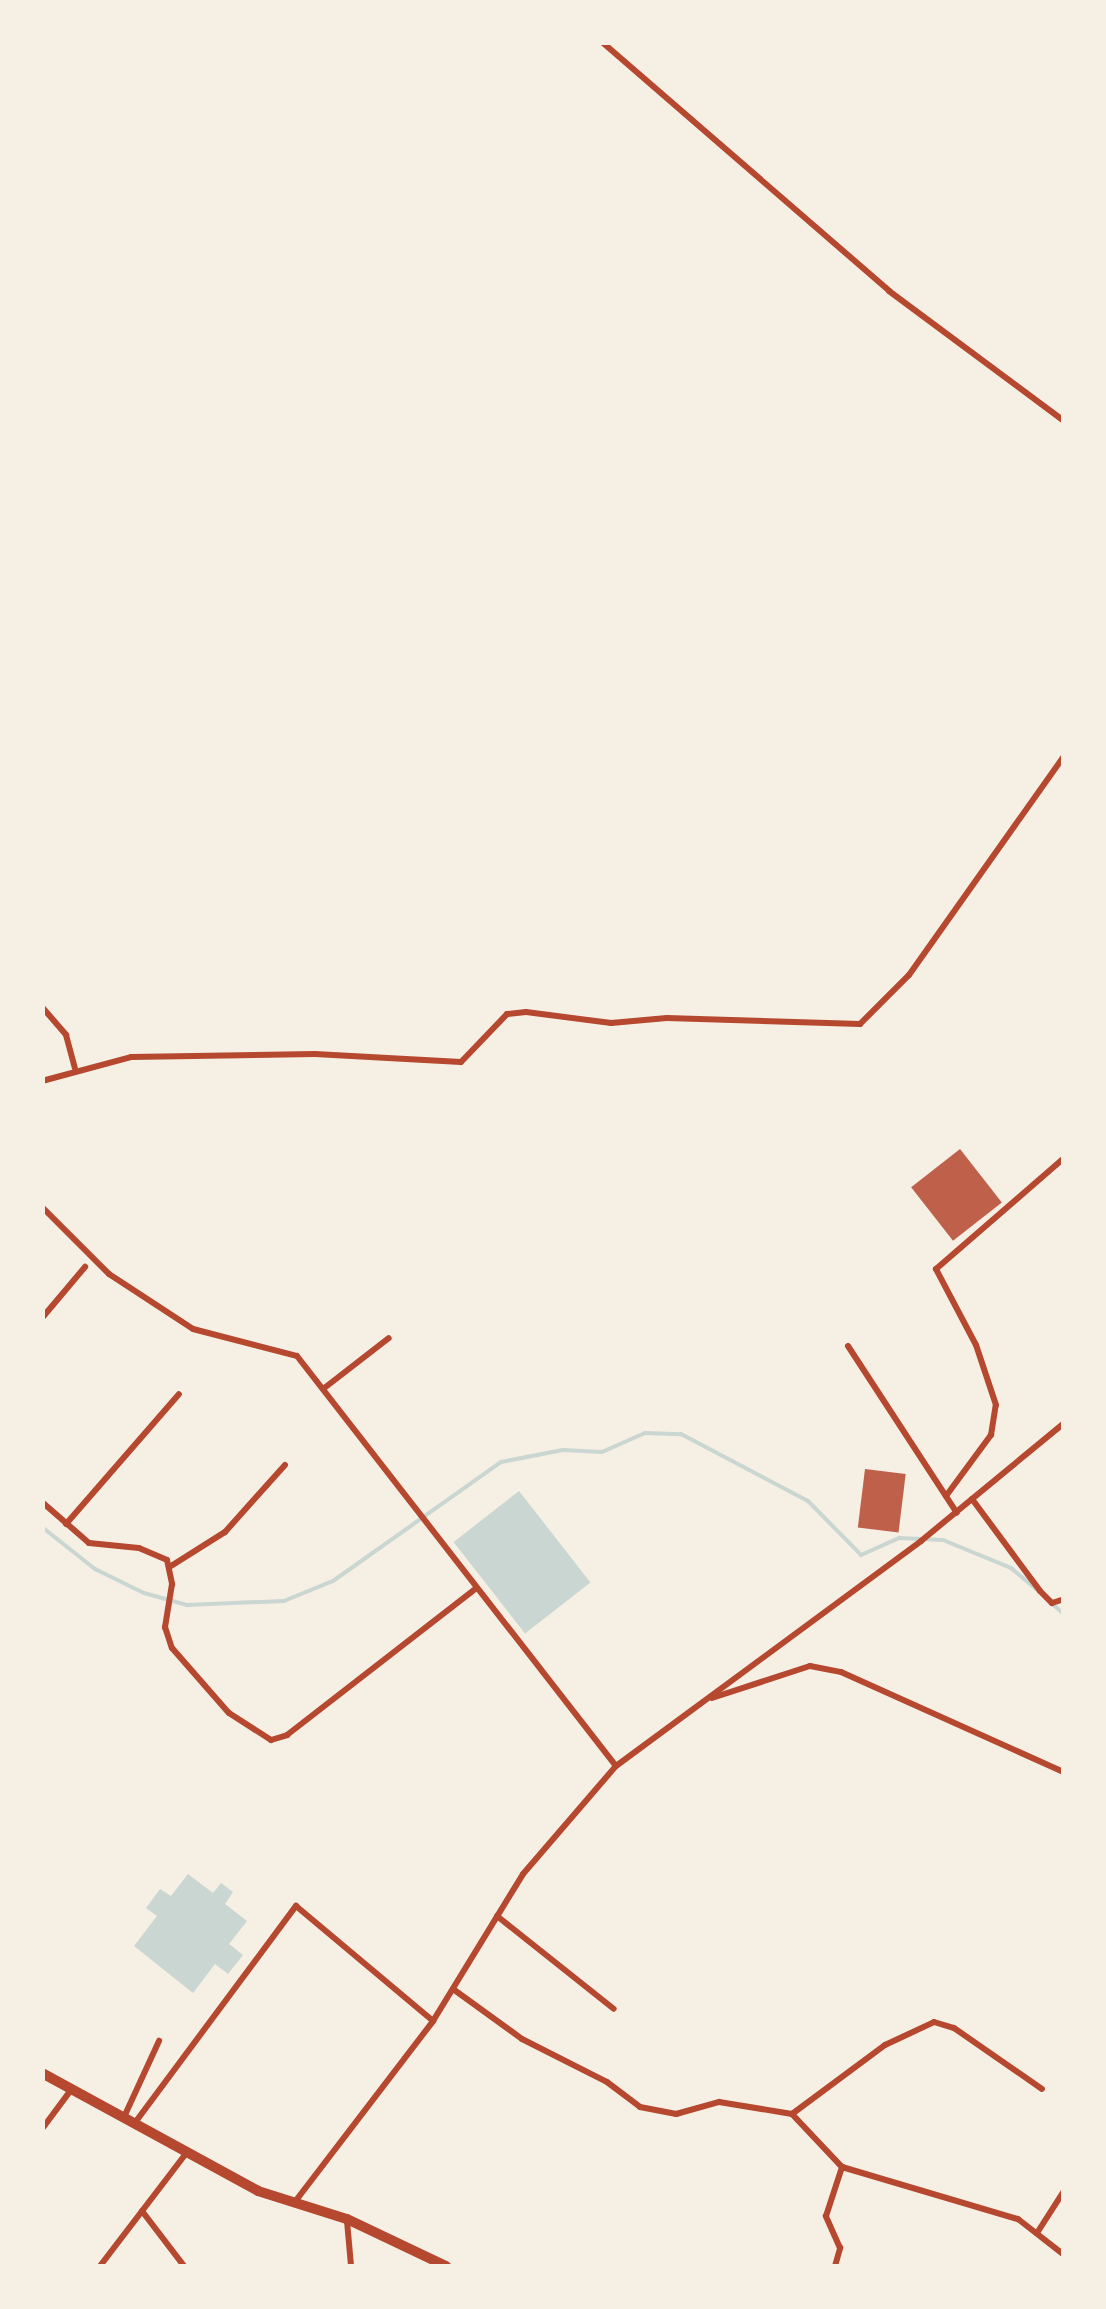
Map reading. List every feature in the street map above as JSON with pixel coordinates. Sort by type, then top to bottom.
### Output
[{"type":"main road","points":[[42,2073],[185,2155],[294,2203],[346,2220],[446,2266]]},
{"type":"street","points":[[602,42],[902,302],[1064,421]]},
{"type":"street","points":[[42,1081],[75,1068],[191,1055],[461,1062],[507,1014],[611,1023],[667,1018],[860,1024],[909,975],[1064,756]]},
{"type":"street","points":[[42,1007],[66,1035],[75,1068]]},
{"type":"street","points":[[946,1496],[990,1435],[996,1405],[976,1345],[936,1270],[1064,1158]]},
{"type":"street","points":[[42,1208],[109,1274],[152,1305],[194,1329],[284,1349],[323,1389],[616,1766]]},
{"type":"street","points":[[42,1318],[86,1267]]},
{"type":"street","points":[[323,1389],[389,1338]]},
{"type":"street","points":[[848,1346],[957,1512]]},
{"type":"street","points":[[66,1524],[179,1394]]},
{"type":"street","points":[[294,2203],[433,2020],[523,1874],[616,1766],[957,1512],[1064,1423]]},
{"type":"street","points":[[171,1566],[224,1532],[285,1465]]},
{"type":"street","points":[[972,1498],[1040,1591],[1052,1603],[1064,1599]]},
{"type":"street","points":[[42,1502],[89,1543],[138,1548],[171,1566]]},
{"type":"street","points":[[171,1566],[165,1627],[172,1648],[229,1713],[271,1740],[287,1735],[475,1589]]},
{"type":"street","points":[[702,1702],[810,1666],[841,1672],[1064,1772]]},
{"type":"street","points":[[128,2122],[296,1906],[433,2020]]},
{"type":"street","points":[[497,1916],[614,2009]]},
{"type":"street","points":[[453,1989],[522,2039],[607,2082],[640,2107],[676,2114],[719,2102],[792,2114],[842,2167],[1018,2220],[1064,2255]]},
{"type":"street","points":[[792,2114],[885,2045],[934,2022],[954,2028],[1042,2089]]},
{"type":"street","points":[[128,2122],[159,2041]]},
{"type":"street","points":[[42,2129],[72,2089]]},
{"type":"street","points":[[100,2266],[185,2155]]},
{"type":"street","points":[[835,2266],[840,2248],[826,2216],[842,2167]]},
{"type":"street","points":[[1037,2233],[1064,2191]]},
{"type":"street","points":[[142,2210],[184,2266]]},
{"type":"street","points":[[346,2220],[351,2266]]},
{"type":"shaded area","points":[[519,1491],[590,1582],[525,1634],[454,1542]]},
{"type":"shaded area","points":[[188,1874],[213,1893],[221,1883],[233,1892],[225,1904],[247,1921],[229,1944],[243,1955],[228,1974],[215,1964],[193,1993],[134,1946],[157,1916],[146,1908],[160,1889],[171,1896]]},
{"type":"building","points":[[960,1149],[1002,1203],[953,1241],[911,1187]]},
{"type":"building","points":[[865,1469],[906,1474],[899,1533],[858,1528]]},
{"type":"waterway","points":[[42,1527],[95,1569],[144,1593],[187,1605],[284,1601],[333,1581],[501,1462],[563,1450],[602,1452],[645,1433],[681,1434],[808,1501],[861,1555],[899,1538],[943,1540],[1011,1568],[1036,1589]]},
{"type":"waterway","points":[[1050,1602],[1064,1614]]}]
